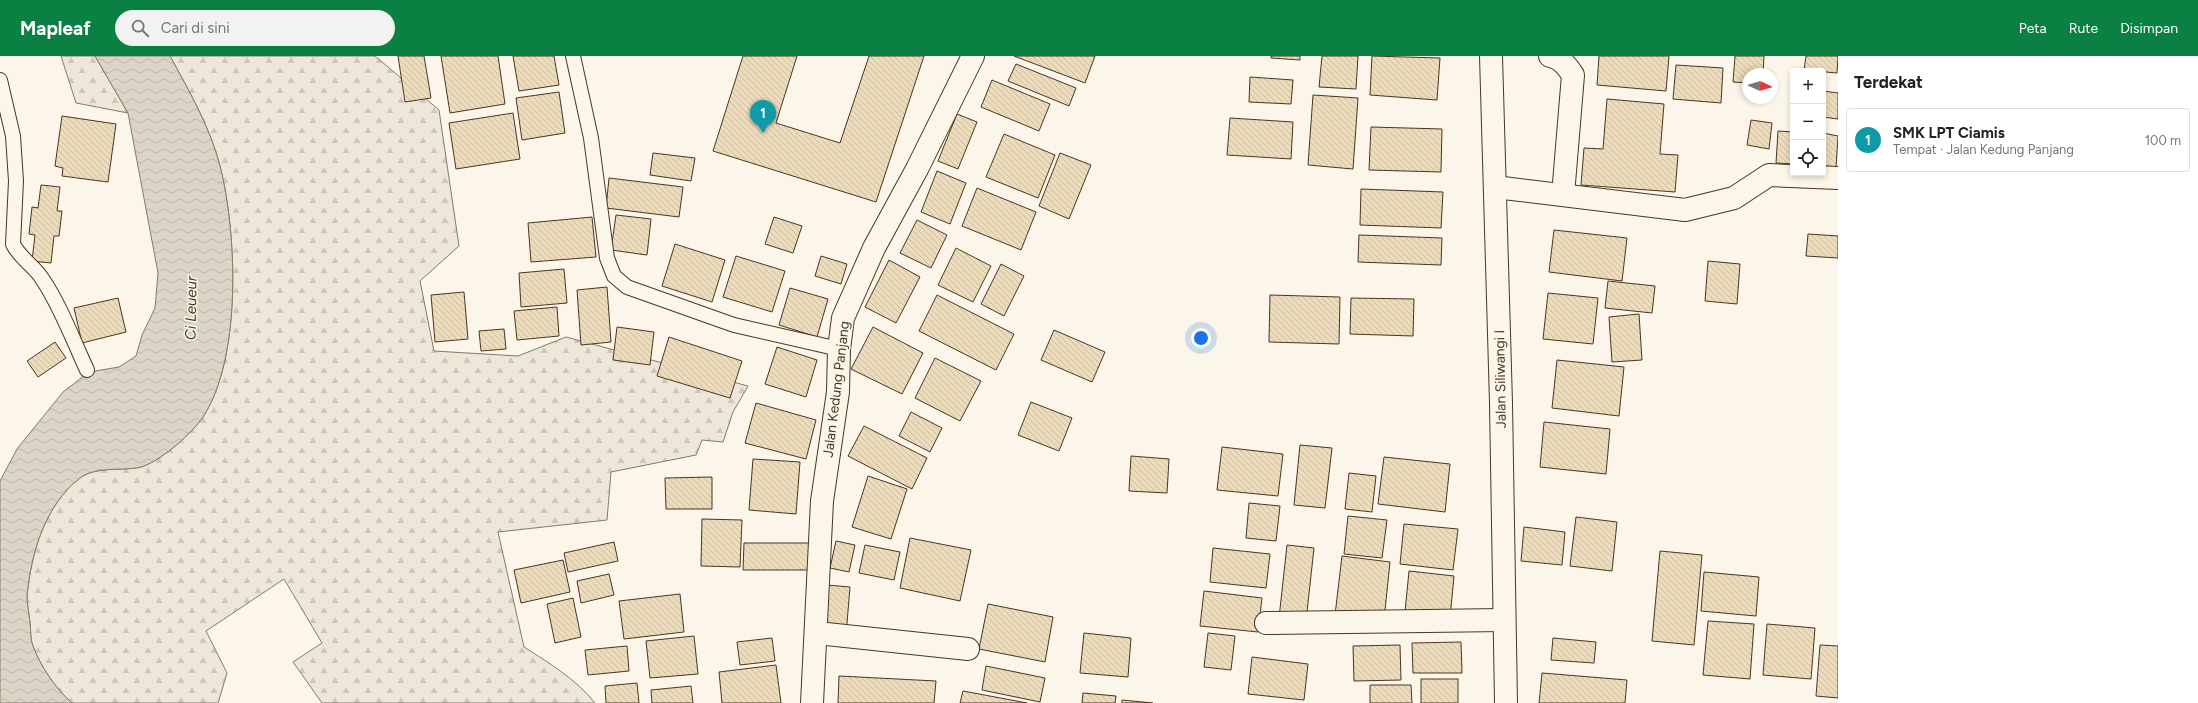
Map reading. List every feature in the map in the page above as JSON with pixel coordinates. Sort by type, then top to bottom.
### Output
[{"type":"street","name":"Jalan Kedung Panjang","points":[[812,703],[817,633],[817,573],[822,501],[838,392],[839,349],[843,318],[874,248],[917,169],[973,56]]},
{"type":"street","name":"Jalan Siliwangi I","points":[[1491,56],[1506,703]]},
{"type":"street","points":[[1550,56],[1555,57],[1566,65],[1573,75],[1563,195]]},
{"type":"street","points":[[1495,187],[1685,210],[1734,198],[1769,175],[1838,178]]},
{"type":"street","points":[[1266,623],[1504,620]]},
{"type":"street","points":[[817,633],[968,649]]},
{"type":"lane","points":[[573,56],[591,138],[607,258],[614,276],[627,287],[734,325],[839,349]]},
{"type":"lane","points":[[0,80],[13,136],[16,181],[13,244],[17,252],[39,273],[50,290],[87,370]]},
{"type":"green space","points":[[61,56],[95,56],[128,113],[76,103]]},
{"type":"green space","points":[[170,56],[375,56],[439,110],[459,246],[420,281],[434,351],[518,356],[566,337],[748,386],[733,412],[723,442],[702,440],[696,455],[611,472],[607,520],[498,532],[524,647],[571,679],[588,694],[595,703],[322,703],[293,662],[322,643],[284,579],[206,631],[227,673],[218,703],[72,703],[49,677],[36,654],[32,643],[27,596],[36,547],[49,516],[68,489],[80,478],[95,471],[130,469],[144,466],[160,457],[192,431],[203,417],[216,392],[224,362],[230,329],[232,294],[230,225],[226,194],[220,166],[211,137]]},
{"type":"water","name":"Ci Leueur","points":[[95,56],[170,56],[205,123],[220,166],[226,194],[230,225],[232,294],[230,329],[224,362],[216,392],[203,417],[192,431],[160,457],[144,466],[130,469],[95,471],[80,478],[68,489],[58,502],[42,531],[32,563],[27,596],[31,640],[36,654],[49,677],[72,703],[0,703],[0,481],[17,449],[63,392],[89,372],[119,367],[136,356],[142,335],[155,308],[158,273],[128,113]]},
{"type":"building","points":[[398,56],[424,56],[431,98],[405,102]]},
{"type":"building","points":[[441,56],[498,56],[505,104],[450,113]]},
{"type":"building","points":[[513,56],[554,56],[559,85],[519,91]]},
{"type":"building","points":[[743,56],[797,56],[776,123],[840,143],[869,56],[924,56],[876,202],[713,151]]},
{"type":"building","points":[[1014,56],[1095,56],[1085,83]]},
{"type":"building","points":[[1271,56],[1300,56],[1300,60],[1271,58]]},
{"type":"building","points":[[1322,56],[1358,56],[1356,89],[1319,87]]},
{"type":"building","points":[[1372,56],[1440,58],[1437,100],[1370,95]]},
{"type":"building","points":[[1599,56],[1669,56],[1666,91],[1597,85]]},
{"type":"building","points":[[1735,56],[1764,56],[1763,68],[1742,68],[1742,83],[1733,82]]},
{"type":"building","points":[[1806,56],[1838,56],[1837,73],[1826,72],[1826,68],[1804,68]]},
{"type":"building","points":[[1016,64],[1076,88],[1069,106],[1008,81]]},
{"type":"building","points":[[1676,65],[1723,68],[1721,103],[1673,99]]},
{"type":"building","points":[[1250,77],[1293,80],[1291,104],[1249,102]]},
{"type":"building","points":[[992,80],[1050,104],[1039,131],[981,107]]},
{"type":"building","points":[[1826,91],[1838,93],[1838,119],[1826,117]]},
{"type":"building","points":[[559,92],[565,133],[522,140],[516,98]]},
{"type":"building","points":[[1313,95],[1358,98],[1353,169],[1308,165]]},
{"type":"building","points":[[1607,99],[1664,104],[1660,154],[1678,155],[1675,192],[1581,185],[1584,148],[1603,149]]},
{"type":"building","points":[[513,113],[520,159],[456,169],[449,123]]},
{"type":"building","points":[[957,114],[977,122],[958,169],[938,161]]},
{"type":"building","points":[[62,116],[116,124],[108,182],[62,176],[63,168],[55,166]]},
{"type":"building","points":[[1230,118],[1293,122],[1291,159],[1227,155]]},
{"type":"building","points":[[1751,120],[1772,123],[1769,149],[1747,145]]},
{"type":"building","points":[[1371,127],[1442,129],[1441,172],[1369,170]]},
{"type":"building","points":[[1778,131],[1790,132],[1790,164],[1776,163]]},
{"type":"building","points":[[1004,134],[1055,155],[1038,198],[986,177]]},
{"type":"building","points":[[1826,134],[1838,136],[1836,168],[1826,166]]},
{"type":"building","points":[[653,153],[695,158],[691,181],[650,175]]},
{"type":"building","points":[[1060,153],[1091,165],[1069,219],[1039,206]]},
{"type":"building","points":[[937,171],[966,183],[950,224],[921,212]]},
{"type":"building","points":[[609,178],[683,187],[679,217],[606,208]]},
{"type":"building","points":[[41,185],[60,187],[57,211],[62,211],[59,236],[54,236],[51,263],[32,261],[35,235],[29,234],[32,207],[38,208]]},
{"type":"building","points":[[977,188],[1036,212],[1021,250],[962,226]]},
{"type":"building","points":[[1361,189],[1443,192],[1441,228],[1360,225]]},
{"type":"building","points":[[616,215],[651,219],[647,255],[611,250]]},
{"type":"building","points":[[592,217],[596,257],[531,262],[528,223]]},
{"type":"building","points":[[774,217],[802,226],[793,253],[765,244]]},
{"type":"building","points":[[917,220],[947,235],[931,268],[900,253]]},
{"type":"building","points":[[1554,230],[1627,238],[1622,281],[1549,272]]},
{"type":"building","points":[[1808,234],[1838,236],[1838,258],[1806,256]]},
{"type":"building","points":[[1359,235],[1442,238],[1441,265],[1358,262]]},
{"type":"building","points":[[675,244],[725,260],[712,302],[662,286]]},
{"type":"building","points":[[956,248],[991,266],[973,302],[938,285]]},
{"type":"building","points":[[736,256],[785,271],[772,312],[723,297]]},
{"type":"building","points":[[821,256],[847,264],[841,284],[815,276]]},
{"type":"building","points":[[889,260],[920,277],[896,323],[865,307]]},
{"type":"building","points":[[1708,261],[1740,264],[1737,304],[1705,301]]},
{"type":"building","points":[[1001,264],[1024,276],[1004,316],[981,304]]},
{"type":"building","points":[[564,269],[567,303],[521,307],[519,273]]},
{"type":"building","points":[[1608,281],[1655,286],[1652,313],[1605,308]]},
{"type":"building","points":[[607,287],[611,342],[581,345],[577,290]]},
{"type":"building","points":[[790,288],[828,299],[817,337],[779,325]]},
{"type":"building","points":[[464,292],[468,339],[435,342],[431,295]]},
{"type":"building","points":[[1548,293],[1598,298],[1593,344],[1543,339]]},
{"type":"building","points":[[937,295],[1014,334],[996,370],[919,331]]},
{"type":"building","points":[[1270,295],[1340,297],[1339,344],[1269,342]]},
{"type":"building","points":[[118,298],[126,332],[82,343],[74,308]]},
{"type":"building","points":[[1351,298],[1414,299],[1413,336],[1350,334]]},
{"type":"building","points":[[557,307],[559,336],[517,340],[514,311]]},
{"type":"building","points":[[1639,314],[1642,360],[1612,362],[1609,317]]},
{"type":"building","points":[[617,327],[654,332],[650,365],[613,360]]},
{"type":"building","points":[[873,327],[923,353],[902,394],[851,369]]},
{"type":"building","points":[[504,329],[506,349],[481,351],[479,331]]},
{"type":"building","points":[[1054,330],[1105,352],[1092,382],[1041,360]]},
{"type":"building","points":[[669,337],[742,361],[730,398],[657,376]]},
{"type":"building","points":[[55,342],[66,358],[38,377],[27,361]]},
{"type":"building","points":[[777,347],[817,360],[806,397],[765,384]]},
{"type":"building","points":[[935,358],[981,381],[960,421],[915,398]]},
{"type":"building","points":[[1557,360],[1624,367],[1619,416],[1552,408]]},
{"type":"building","points":[[1031,402],[1072,418],[1059,451],[1018,435]]},
{"type":"building","points":[[756,403],[816,420],[806,459],[745,443]]},
{"type":"building","points":[[911,412],[942,428],[930,452],[899,436]]},
{"type":"building","points":[[1544,422],[1610,429],[1606,474],[1540,467]]},
{"type":"building","points":[[864,426],[927,458],[912,489],[848,456]]},
{"type":"building","points":[[1300,445],[1332,448],[1325,508],[1294,505]]},
{"type":"building","points":[[1222,447],[1283,454],[1278,496],[1217,490]]},
{"type":"building","points":[[1131,456],[1169,459],[1167,493],[1129,491]]},
{"type":"building","points":[[1384,457],[1450,464],[1445,512],[1378,504]]},
{"type":"building","points":[[753,459],[800,462],[796,514],[749,510]]},
{"type":"building","points":[[1349,473],[1376,476],[1372,512],[1345,509]]},
{"type":"building","points":[[868,476],[907,489],[891,539],[852,527]]},
{"type":"building","points":[[712,477],[712,509],[666,509],[665,478]]},
{"type":"building","points":[[1249,503],[1280,506],[1276,541],[1246,538]]},
{"type":"building","points":[[1348,516],[1387,520],[1382,558],[1344,554]]},
{"type":"building","points":[[1576,517],[1617,522],[1612,571],[1570,566]]},
{"type":"building","points":[[702,519],[742,520],[740,567],[701,566]]},
{"type":"building","points":[[1404,524],[1458,529],[1453,570],[1400,564]]},
{"type":"building","points":[[1524,527],[1565,532],[1562,565],[1521,561]]},
{"type":"building","points":[[910,538],[971,550],[960,601],[900,588]]},
{"type":"building","points":[[836,541],[855,545],[849,572],[830,568]]},
{"type":"building","points":[[614,542],[618,561],[568,572],[564,553]]},
{"type":"building","points":[[744,543],[814,543],[813,570],[743,570]]},
{"type":"building","points":[[865,545],[900,552],[894,580],[859,573]]},
{"type":"building","points":[[1287,545],[1314,548],[1306,621],[1279,618]]},
{"type":"building","points":[[1213,548],[1270,554],[1266,588],[1210,582]]},
{"type":"building","points":[[1660,551],[1702,555],[1694,645],[1652,641]]},
{"type":"building","points":[[1342,556],[1390,562],[1384,620],[1335,615]]},
{"type":"building","points":[[563,560],[570,592],[521,603],[514,570]]},
{"type":"building","points":[[1409,571],[1454,576],[1450,618],[1405,612]]},
{"type":"building","points":[[1704,572],[1759,577],[1756,616],[1701,611]]},
{"type":"building","points":[[609,574],[614,595],[581,603],[577,581]]},
{"type":"building","points":[[827,585],[850,587],[846,635],[822,633]]},
{"type":"building","points":[[1204,591],[1262,598],[1258,632],[1200,626]]},
{"type":"building","points":[[680,594],[684,632],[624,639],[619,601]]},
{"type":"building","points":[[573,598],[581,637],[555,643],[547,604]]},
{"type":"building","points":[[988,604],[1053,617],[1045,662],[979,649]]},
{"type":"building","points":[[1708,621],[1754,624],[1750,679],[1703,675]]},
{"type":"building","points":[[1767,624],[1815,628],[1811,679],[1763,675]]},
{"type":"building","points":[[1084,633],[1131,638],[1128,677],[1080,673]]},
{"type":"building","points":[[1208,633],[1235,636],[1231,670],[1204,667]]},
{"type":"building","points":[[694,636],[698,674],[650,678],[646,641]]},
{"type":"building","points":[[772,638],[775,661],[740,665],[737,642]]},
{"type":"building","points":[[1553,638],[1596,642],[1594,663],[1551,660]]},
{"type":"building","points":[[1461,642],[1462,673],[1413,673],[1412,643]]},
{"type":"building","points":[[1400,645],[1401,680],[1354,681],[1353,646]]},
{"type":"building","points":[[1820,645],[1838,646],[1838,698],[1816,696]]},
{"type":"building","points":[[627,646],[629,671],[588,675],[585,650]]},
{"type":"building","points":[[1252,657],[1308,664],[1304,700],[1248,694]]},
{"type":"building","points":[[776,665],[781,703],[722,703],[719,672]]},
{"type":"building","points":[[986,666],[1045,678],[1040,702],[982,690]]},
{"type":"building","points":[[1542,673],[1627,680],[1625,703],[1539,703]]},
{"type":"building","points":[[839,676],[936,681],[934,703],[838,703]]},
{"type":"building","points":[[1421,679],[1458,679],[1458,703],[1421,703]]},
{"type":"building","points":[[637,683],[639,703],[606,703],[605,686]]},
{"type":"building","points":[[1370,685],[1411,685],[1412,703],[1370,703]]},
{"type":"building","points":[[691,686],[693,703],[652,703],[651,690]]},
{"type":"building","points":[[963,691],[1027,703],[960,703]]},
{"type":"building","points":[[1083,693],[1116,696],[1115,703],[1082,703]]},
{"type":"building","points":[[1122,700],[1153,703],[1122,703]]},
{"type":"place","name":"SMK LPT Ciamis","points":[[763,133]]}]
